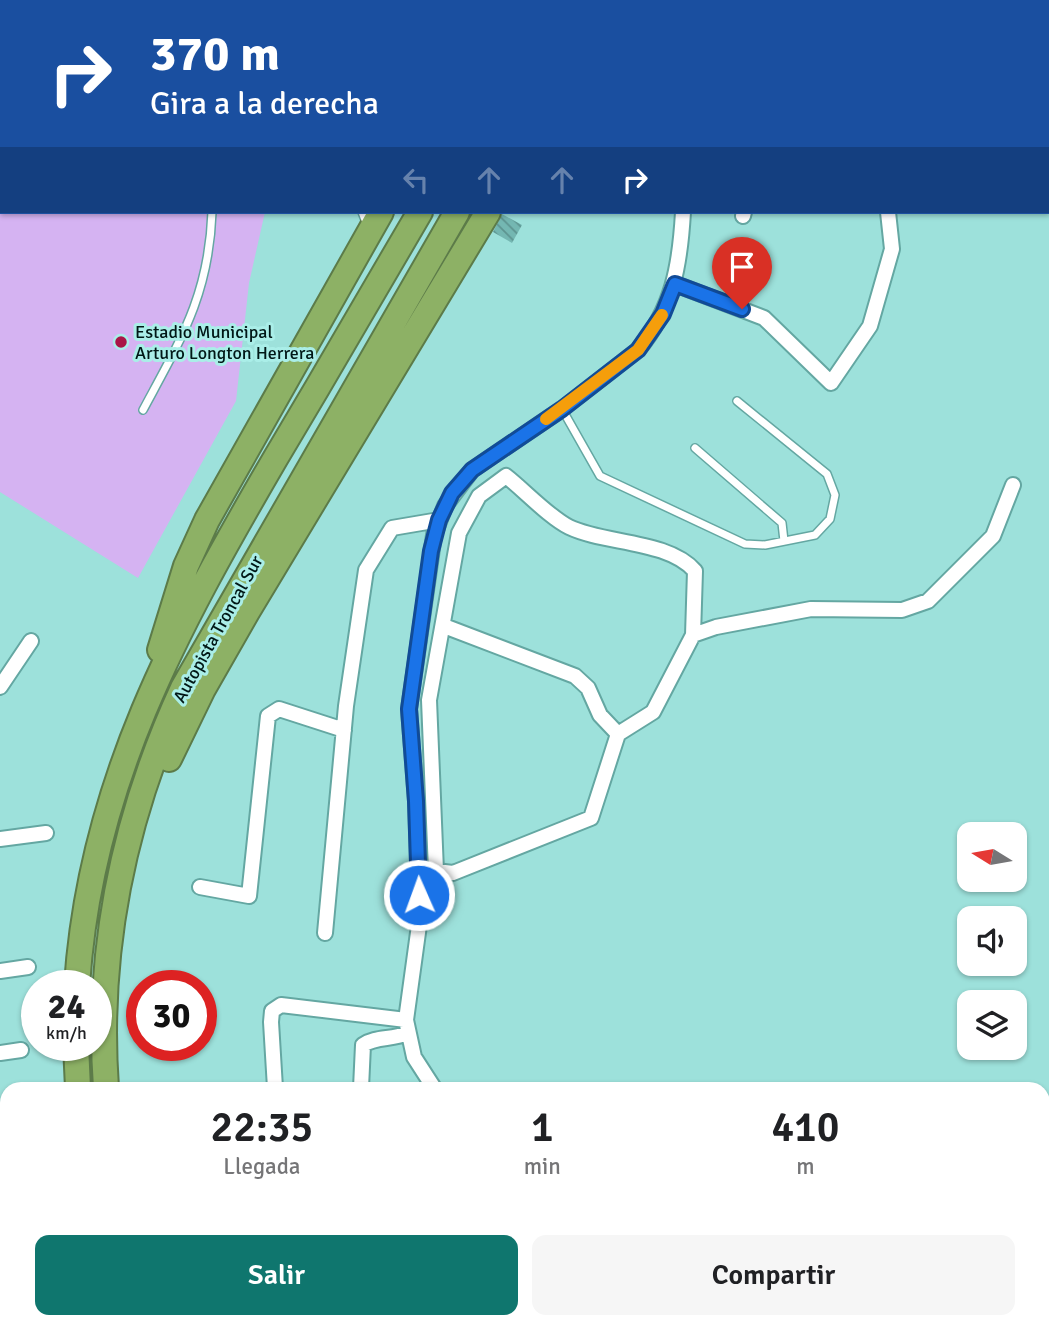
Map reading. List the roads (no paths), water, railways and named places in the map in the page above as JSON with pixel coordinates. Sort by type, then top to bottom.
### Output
[{"type":"highway","name":"Autopista Troncal Sur","points":[[78,970],[83,915],[98,838],[121,762],[152,689],[219,556],[419,214]]},
{"type":"highway","name":"Autopista Troncal Sur","points":[[106,1082],[103,1015],[107,943],[134,816],[156,751],[183,688],[456,214]]},
{"type":"highway","points":[[107,943],[169,757],[203,689],[487,214]]},
{"type":"highway","points":[[152,689],[165,627],[186,566],[207,520],[371,219]]},
{"type":"highway","points":[[77,1061],[78,1082]]},
{"type":"street","points":[[428,1082],[418,1068],[406,1027],[420,918],[416,801],[409,709],[431,551],[439,520],[461,481],[491,457],[562,409],[638,350],[659,320],[675,284],[682,249],[683,214]]},
{"type":"street","points":[[675,284],[764,318],[831,383],[870,326],[892,249],[888,214]]},
{"type":"street","points":[[491,457],[506,476],[568,527],[634,544],[689,564],[695,571],[693,635],[653,712],[618,734],[591,818],[453,873],[436,871],[429,700],[459,533],[479,496],[506,476]]},
{"type":"street","points":[[693,635],[716,627],[811,609],[902,610],[928,601],[993,536],[1013,485]]},
{"type":"street","points":[[326,933],[344,730],[366,570],[393,528],[439,520]]},
{"type":"street","points":[[444,626],[575,676],[588,688],[600,715],[618,734]]},
{"type":"street","points":[[0,687],[32,641]]},
{"type":"street","points":[[200,887],[249,896],[268,716],[279,709],[344,730]]},
{"type":"street","points":[[0,839],[46,833]]},
{"type":"street","points":[[0,971],[28,967]]},
{"type":"street","points":[[275,1082],[271,1022],[272,1011],[281,1005],[406,1027]]},
{"type":"street","points":[[361,1082],[360,1053],[363,1045],[371,1040],[399,1037],[406,1027]]},
{"type":"street","points":[[0,1053],[21,1050]]},
{"type":"lane","points":[[143,410],[180,342],[199,297],[211,254],[212,214]]},
{"type":"lane","points":[[562,409],[600,476],[745,544],[815,536],[830,519],[835,495],[827,474],[737,401]]},
{"type":"lane","points":[[695,448],[782,523],[784,541]]},
{"type":"place","name":"Estadio Municipal Arturo Longton Herrera","points":[[121,342]]}]
